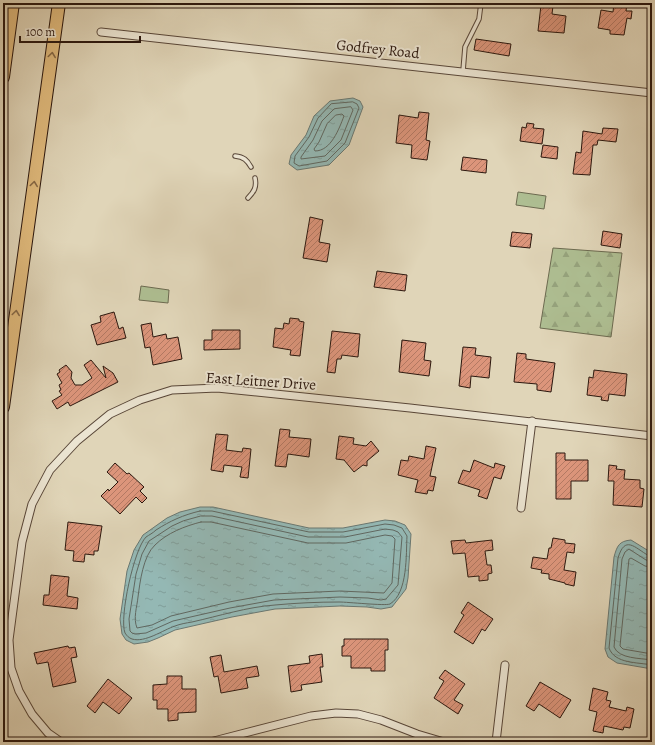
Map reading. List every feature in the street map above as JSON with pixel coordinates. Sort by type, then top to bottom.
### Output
[{"type":"highway","points":[[3,77],[13,3]]},
{"type":"highway","points":[[3,407],[59,3]]},
{"type":"street","name":"Godfrey Road","points":[[101,32],[652,93]]},
{"type":"street","name":"East Leitner Drive","points":[[61,742],[48,733],[32,714],[19,690],[11,668],[9,640],[22,542],[32,504],[50,470],[77,441],[110,414],[140,400],[172,390],[218,388],[532,421],[652,436]]},
{"type":"street","points":[[521,508],[532,421]]},
{"type":"street","points":[[496,742],[505,665]]},
{"type":"street","points":[[210,742],[310,716],[336,713],[358,714],[381,720],[417,734],[444,742]]},
{"type":"lane","points":[[463,71],[465,47],[479,19],[481,3]]},
{"type":"lane","points":[[236,156],[247,160],[251,167]]},
{"type":"lane","points":[[248,198],[254,193],[256,184],[255,178]]},
{"type":"green space","points":[[518,192],[546,196],[544,209],[516,205]]},
{"type":"green space","points":[[553,248],[622,253],[611,337],[540,328]]},
{"type":"green space","points":[[141,286],[169,290],[168,303],[139,300]]},
{"type":"water","points":[[353,98],[360,101],[363,107],[349,145],[329,165],[297,170],[289,164],[291,155],[306,135],[314,116],[330,101]]},
{"type":"water","points":[[200,507],[213,507],[309,528],[343,528],[385,520],[395,521],[405,525],[411,534],[406,589],[392,607],[381,609],[340,606],[275,609],[175,630],[148,642],[134,644],[126,640],[122,634],[120,619],[127,571],[134,550],[143,535],[167,518],[180,512]]},
{"type":"water","points":[[631,540],[652,553],[652,669],[617,663],[608,657],[605,649],[614,557],[616,550],[621,543]]},
{"type":"building","points":[[614,3],[627,3],[626,11],[632,11],[631,19],[627,18],[624,35],[610,34],[610,30],[598,28],[601,10],[613,12]]},
{"type":"building","points":[[541,5],[553,6],[552,14],[566,16],[564,33],[538,31]]},
{"type":"building","points":[[476,39],[511,44],[509,56],[474,50]]},
{"type":"building","points":[[419,112],[429,113],[426,140],[430,141],[427,160],[411,158],[412,145],[396,143],[399,115],[418,118]]},
{"type":"building","points":[[527,123],[534,124],[533,128],[544,129],[542,144],[520,141],[522,127],[526,128]]},
{"type":"building","points":[[603,128],[618,129],[616,142],[598,140],[597,145],[593,145],[590,175],[573,174],[576,152],[581,153],[583,131],[602,134]]},
{"type":"building","points":[[543,145],[558,147],[557,159],[541,157]]},
{"type":"building","points":[[463,157],[487,160],[486,173],[461,170]]},
{"type":"building","points":[[310,217],[323,220],[319,242],[330,244],[327,262],[303,258]]},
{"type":"building","points":[[603,231],[622,234],[620,248],[601,245]]},
{"type":"building","points":[[512,232],[532,234],[530,248],[510,246]]},
{"type":"building","points":[[377,271],[407,275],[405,291],[374,287]]},
{"type":"building","points":[[114,312],[119,329],[123,327],[126,338],[97,345],[91,325],[101,322],[100,316]]},
{"type":"building","points":[[290,318],[299,319],[299,321],[304,322],[300,356],[290,355],[291,350],[273,347],[275,328],[283,329],[284,323],[289,324]]},
{"type":"building","points":[[151,323],[153,337],[166,334],[167,339],[178,337],[182,359],[153,365],[150,347],[145,348],[141,325]]},
{"type":"building","points":[[212,330],[240,330],[240,349],[204,350],[204,340],[212,340]]},
{"type":"building","points":[[332,331],[360,334],[358,357],[342,355],[341,359],[337,359],[335,373],[327,372]]},
{"type":"building","points":[[402,340],[426,343],[424,360],[431,361],[429,376],[399,372]]},
{"type":"building","points":[[463,347],[476,348],[475,355],[491,357],[489,378],[471,376],[470,388],[459,386]]},
{"type":"building","points":[[517,353],[526,354],[526,359],[555,363],[551,392],[537,390],[537,384],[514,382]]},
{"type":"building","points":[[91,360],[106,378],[103,366],[113,373],[118,382],[70,406],[68,402],[57,409],[52,401],[62,395],[59,391],[61,390],[59,385],[62,383],[57,374],[60,372],[59,370],[66,365],[72,372],[71,378],[75,385],[82,385],[92,378],[84,365]]},
{"type":"building","points":[[594,370],[627,374],[625,396],[609,394],[608,401],[601,400],[602,397],[587,395],[589,377],[593,378]]},
{"type":"building","points":[[280,429],[290,430],[289,437],[311,439],[309,457],[288,454],[286,467],[275,466]]},
{"type":"building","points":[[216,434],[228,435],[226,450],[242,452],[243,448],[251,449],[248,478],[240,477],[242,467],[224,465],[223,472],[211,470]]},
{"type":"building","points":[[339,436],[354,438],[353,444],[366,446],[371,441],[379,451],[367,461],[367,466],[363,465],[354,472],[344,460],[336,459]]},
{"type":"building","points":[[426,446],[436,448],[430,476],[436,477],[433,491],[428,490],[427,494],[415,492],[418,480],[398,475],[401,460],[408,461],[409,456],[424,459]]},
{"type":"building","points":[[556,453],[565,453],[565,460],[588,460],[588,481],[571,481],[571,499],[556,499]]},
{"type":"building","points":[[474,460],[494,468],[495,463],[505,466],[501,479],[494,477],[487,499],[478,496],[480,490],[458,483],[463,470],[470,472]]},
{"type":"building","points":[[115,463],[127,474],[129,473],[144,487],[140,491],[147,498],[142,503],[136,497],[120,514],[101,496],[108,489],[109,491],[118,482],[107,472]]},
{"type":"building","points":[[609,465],[617,466],[616,469],[625,470],[624,479],[640,480],[640,488],[644,489],[642,507],[613,505],[614,481],[608,481]]},
{"type":"building","points":[[68,522],[102,526],[98,551],[94,551],[94,555],[85,554],[84,562],[73,561],[74,551],[65,550]]},
{"type":"building","points":[[553,538],[565,540],[565,543],[575,544],[574,553],[567,552],[564,570],[576,572],[574,586],[549,579],[549,574],[541,573],[542,570],[531,568],[533,557],[547,559]]},
{"type":"building","points":[[465,540],[466,543],[492,540],[493,550],[485,551],[487,565],[491,565],[492,573],[488,574],[488,580],[479,581],[479,576],[468,577],[465,553],[453,554],[451,541]]},
{"type":"building","points":[[51,575],[69,577],[67,596],[78,598],[77,609],[43,605],[44,595],[49,595]]},
{"type":"building","points":[[468,602],[493,619],[485,631],[482,629],[473,644],[454,632],[464,615],[461,613]]},
{"type":"building","points":[[344,639],[388,639],[388,650],[385,650],[385,671],[371,671],[371,668],[351,668],[351,656],[342,656]]},
{"type":"building","points":[[68,646],[69,648],[75,647],[77,657],[71,658],[76,682],[53,687],[48,662],[37,664],[34,653]]},
{"type":"building","points":[[322,654],[323,667],[320,667],[322,682],[301,685],[302,690],[291,692],[288,666],[310,663],[309,656]]},
{"type":"building","points":[[221,655],[224,672],[257,666],[259,676],[246,678],[248,688],[221,693],[218,676],[214,677],[210,657]]},
{"type":"building","points":[[445,670],[465,684],[454,700],[463,705],[458,714],[434,698],[444,681],[439,678]]},
{"type":"building","points":[[167,676],[182,676],[182,689],[196,689],[196,712],[178,713],[178,720],[168,721],[168,709],[157,709],[157,700],[153,700],[153,685],[167,684]]},
{"type":"building","points":[[108,679],[132,698],[119,714],[103,702],[95,713],[87,706]]},
{"type":"building","points":[[540,682],[571,700],[560,718],[539,704],[534,711],[526,706]]},
{"type":"building","points":[[593,688],[608,692],[606,700],[611,701],[609,707],[626,711],[627,707],[634,709],[630,728],[624,727],[623,730],[604,726],[603,733],[593,731],[597,712],[589,710]]}]
